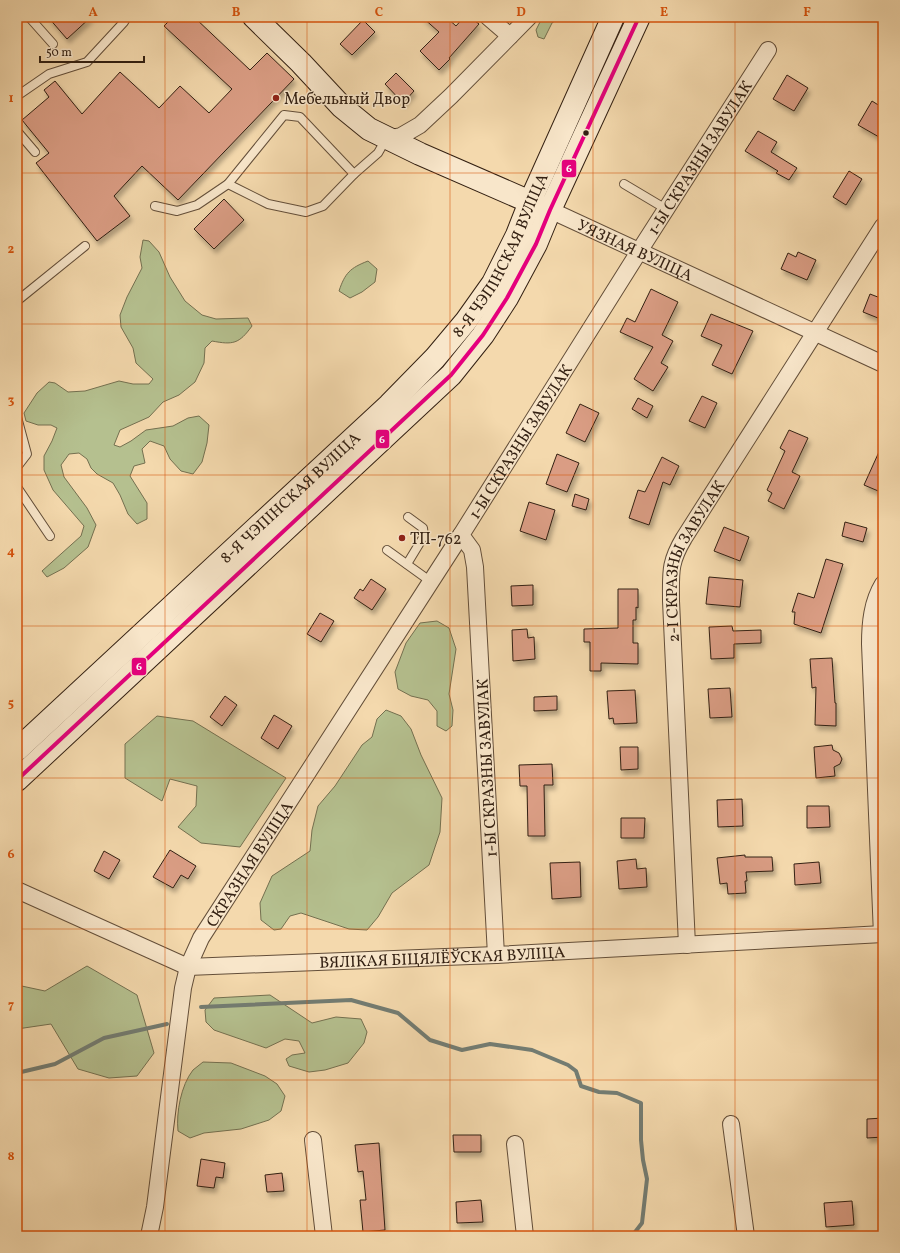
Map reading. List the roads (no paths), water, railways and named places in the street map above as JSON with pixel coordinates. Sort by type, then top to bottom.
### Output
[{"type":"main road","name":"УЯЗНАЯ ВУЛІЦА","points":[[254,17],[301,63],[342,107],[369,129],[420,154],[550,210]]},
{"type":"main road","name":"8-Я ЧЭПІНСКАЯ ВУЛІЦА","points":[[17,750],[389,405],[435,358],[466,321],[493,283],[518,235],[530,202],[613,17]]},
{"type":"main road","name":"8-Я ЧЭПІНСКАЯ ВУЛІЦА","points":[[17,780],[451,374],[483,335],[507,298],[536,244],[550,210],[639,17]]},
{"type":"street","points":[[488,17],[510,36]]},
{"type":"street","points":[[387,138],[401,136],[420,126],[529,17]]},
{"type":"street","name":"1-Ы СКРАЗНЫ ЗАВУЛАК","points":[[496,955],[475,566],[472,550],[461,535],[768,50]]},
{"type":"street","name":"УЯЗНАЯ ВУЛІЦА","points":[[550,210],[883,364]]},
{"type":"street","name":"2-І СКРАЗНЫ ЗАВУЛАК","points":[[687,945],[672,609],[672,567],[676,552],[883,226]]},
{"type":"street","name":"СКРАЗНАЯ ВУЛІЦА","points":[[149,1236],[155,1207],[183,988],[188,967],[201,938],[461,535]]},
{"type":"street","points":[[883,584],[878,593],[870,622],[870,644],[883,934]]},
{"type":"street","name":"ВЯЛІКАЯ БІЦЯЛЁЎСКАЯ ВУЛІЦА","points":[[17,890],[188,967],[496,955],[883,934]]},
{"type":"street","points":[[731,1124],[746,1236]]},
{"type":"street","points":[[312,1140],[324,1236]]},
{"type":"street","points":[[515,1144],[525,1236]]},
{"type":"lane","points":[[29,17],[53,44]]},
{"type":"lane","points":[[17,96],[49,74],[87,62],[127,17]]},
{"type":"lane","points":[[155,206],[177,211],[197,205],[228,184],[284,115],[300,117],[354,174]]},
{"type":"lane","points":[[17,131],[34,152]]},
{"type":"lane","points":[[228,184],[268,204],[306,212],[323,206],[354,174],[378,153],[387,138]]},
{"type":"lane","points":[[624,184],[666,209]]},
{"type":"lane","points":[[17,301],[85,246]]},
{"type":"lane","points":[[17,417],[27,454],[17,467]]},
{"type":"lane","points":[[17,486],[50,536]]},
{"type":"lane","points":[[407,564],[424,536],[423,528],[408,517]]},
{"type":"lane","points":[[387,550],[430,581]]},
{"type":"waterway","points":[[201,1007],[351,1000],[398,1013],[430,1040],[462,1050],[490,1044],[532,1050],[568,1065],[576,1071],[581,1086],[599,1092],[617,1093],[641,1103],[641,1140],[647,1179],[642,1223],[632,1236]]},
{"type":"waterway","points":[[17,1073],[55,1064],[104,1038],[167,1024]]},
{"type":"place","name":"Мебельный Двор","points":[[276,98]]},
{"type":"place","name":"ТП-762","points":[[402,538]]}]
